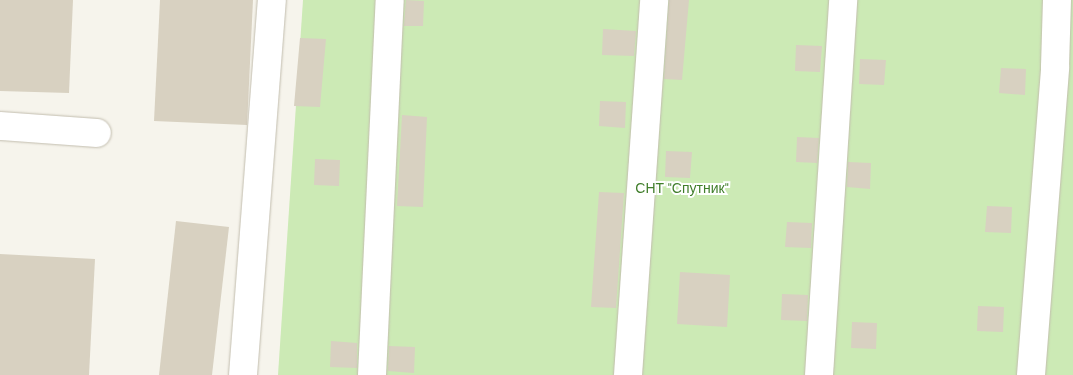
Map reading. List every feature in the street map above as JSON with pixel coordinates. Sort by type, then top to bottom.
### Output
[{"type":"street","points":[[243,375],[272,0]]},
{"type":"street","points":[[372,375],[390,0]]},
{"type":"street","points":[[628,375],[654,0]]},
{"type":"street","points":[[819,375],[843,0]]},
{"type":"street","points":[[1031,375],[1055,67],[1057,0]]},
{"type":"street","points":[[0,126],[97,133]]},
{"type":"green space","name":"СНТ \"Спутник\"","points":[[303,0],[1073,0],[1073,375],[278,375]]},
{"type":"building","points":[[0,0],[73,0],[69,93],[0,91]]},
{"type":"building","points":[[160,0],[253,0],[247,125],[154,121]]},
{"type":"building","points":[[406,0],[424,1],[423,26],[404,26]]},
{"type":"building","points":[[669,0],[689,0],[682,80],[664,79]]},
{"type":"building","points":[[603,29],[636,31],[634,56],[602,55]]},
{"type":"building","points":[[300,38],[326,39],[320,107],[294,106]]},
{"type":"building","points":[[796,45],[822,46],[820,72],[795,71]]},
{"type":"building","points":[[860,59],[886,60],[884,85],[859,84]]},
{"type":"building","points":[[1001,68],[1026,69],[1025,95],[999,93]]},
{"type":"building","points":[[600,101],[626,102],[625,128],[599,126]]},
{"type":"building","points":[[402,115],[427,117],[423,207],[397,206]]},
{"type":"building","points":[[797,137],[819,138],[817,163],[796,162]]},
{"type":"building","points":[[666,151],[692,152],[690,178],[665,177]]},
{"type":"building","points":[[315,159],[340,160],[339,186],[314,185]]},
{"type":"building","points":[[848,162],[871,163],[870,189],[847,187]]},
{"type":"building","points":[[599,192],[624,193],[616,308],[591,307]]},
{"type":"building","points":[[987,206],[1012,207],[1011,233],[985,232]]},
{"type":"building","points":[[176,221],[229,227],[212,375],[159,375]]},
{"type":"building","points":[[787,222],[812,223],[811,248],[785,247]]},
{"type":"building","points":[[0,254],[95,259],[89,375],[0,375]]},
{"type":"building","points":[[680,272],[730,275],[727,327],[677,324]]},
{"type":"building","points":[[782,294],[808,295],[807,321],[781,320]]},
{"type":"building","points":[[978,306],[1004,307],[1003,332],[977,331]]},
{"type":"building","points":[[852,322],[877,323],[876,349],[851,348]]},
{"type":"building","points":[[331,341],[357,343],[357,368],[330,367]]},
{"type":"building","points":[[389,346],[415,347],[414,373],[388,371]]}]
